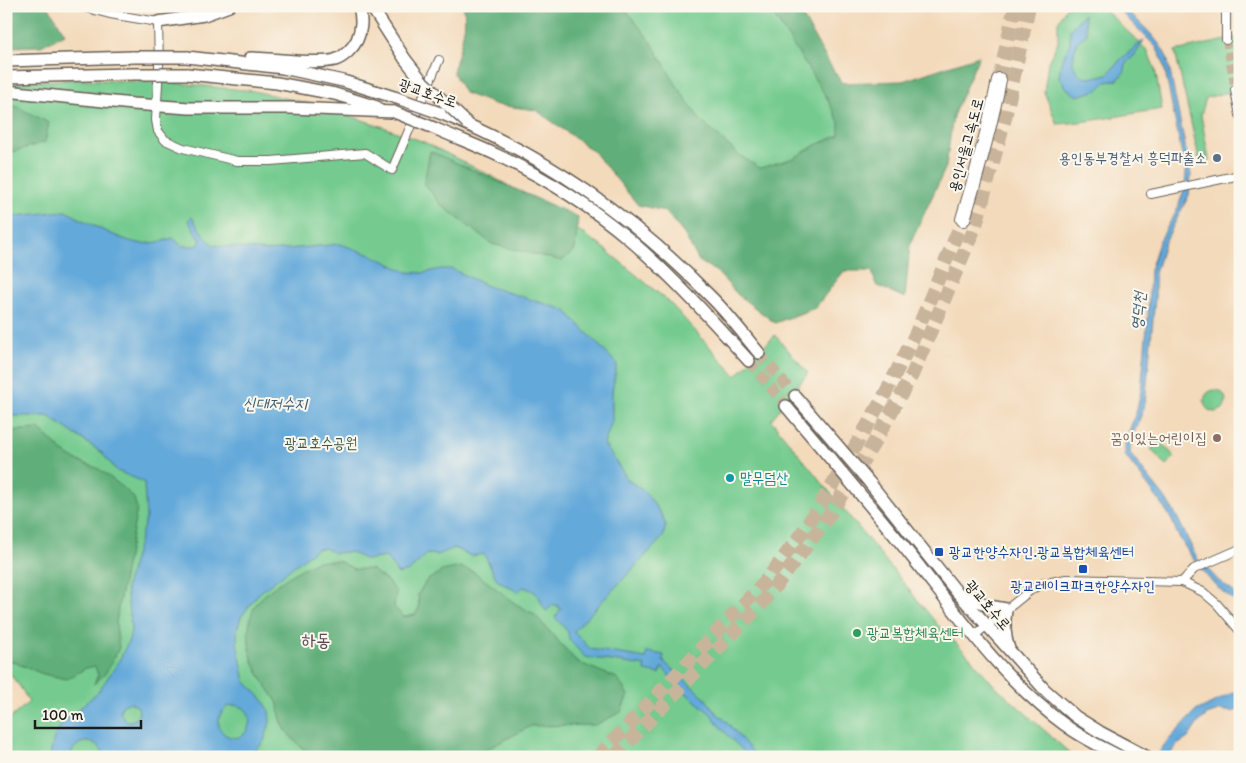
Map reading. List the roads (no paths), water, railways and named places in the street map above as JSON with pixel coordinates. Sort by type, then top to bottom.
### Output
[{"type":"highway","name":"용인서울고속도로","points":[[963,219],[992,117],[999,80]]},
{"type":"main road","points":[[158,22],[204,15],[229,6]]},
{"type":"main road","points":[[236,63],[250,58],[311,61],[336,60],[346,54],[356,43],[361,31],[362,19],[359,6]]},
{"type":"main road","points":[[371,6],[405,59],[423,82],[467,123]]},
{"type":"main road","name":"광교호수로","points":[[6,61],[187,57],[283,68],[343,81],[467,123],[509,144],[578,184],[642,232],[714,299],[759,353]]},
{"type":"main road","name":"광교호수로","points":[[6,76],[187,74],[277,83],[335,94],[394,112],[501,157],[570,196],[628,238],[704,311],[749,361]]},
{"type":"main road","points":[[6,91],[189,108],[290,108],[394,112]]},
{"type":"main road","name":"광교호수로","points":[[795,396],[869,482],[956,591],[1045,690],[1076,717],[1142,755]]},
{"type":"main road","name":"광교호수로","points":[[786,406],[1002,668],[1065,726],[1121,757]]},
{"type":"main road","points":[[956,591],[989,606],[1006,609],[1004,622],[1005,638],[1010,653]]},
{"type":"street","points":[[79,6],[110,14],[158,22],[159,65],[156,120],[158,131],[165,140],[183,148],[237,161],[271,161],[365,153],[392,170],[439,60]]},
{"type":"street","points":[[1226,6],[1226,40]]},
{"type":"street","points":[[1235,90],[1240,115]]},
{"type":"street","points":[[1151,194],[1240,175]]},
{"type":"street","points":[[1182,582],[1194,569],[1240,549]]},
{"type":"street","points":[[975,635],[1032,589],[1054,580],[1075,579],[1182,582],[1203,592],[1217,604],[1240,632]]},
{"type":"water","points":[[1115,6],[1122,6],[1141,24],[1153,36],[1167,57],[1191,175],[1189,195],[1164,244],[1155,273],[1155,298],[1145,403],[1131,438],[1130,454],[1176,515],[1197,558],[1219,581],[1240,597],[1240,604],[1213,583],[1197,564],[1178,535],[1165,509],[1125,455],[1125,442],[1137,410],[1141,391],[1150,270],[1159,242],[1178,208],[1185,186],[1186,174],[1163,61],[1156,47]]},
{"type":"water","points":[[1084,14],[1087,34],[1077,42],[1073,64],[1077,72],[1083,77],[1090,78],[1108,74],[1121,59],[1144,40],[1135,55],[1126,63],[1125,71],[1118,80],[1106,82],[1098,90],[1077,96],[1065,87],[1059,78],[1061,62],[1070,44],[1070,30]]},
{"type":"water","name":"신대저수지","points":[[65,211],[129,241],[147,243],[173,238],[182,246],[197,246],[201,241],[188,220],[192,217],[199,229],[213,245],[267,251],[340,244],[374,256],[407,272],[422,273],[452,269],[487,286],[565,310],[617,364],[612,392],[612,421],[604,444],[628,480],[646,493],[661,514],[666,525],[663,537],[574,631],[590,649],[646,658],[647,652],[664,655],[663,661],[705,698],[716,713],[726,721],[757,757],[749,757],[721,728],[711,714],[680,688],[662,667],[660,674],[645,671],[645,666],[585,657],[569,639],[568,632],[555,617],[561,609],[553,605],[546,611],[533,591],[523,587],[518,592],[497,580],[484,554],[471,556],[454,548],[438,555],[427,554],[409,571],[398,574],[386,557],[366,560],[351,552],[335,553],[324,548],[316,549],[258,594],[241,617],[237,630],[237,643],[245,681],[264,701],[269,711],[270,722],[264,741],[256,750],[243,757],[104,757],[98,745],[93,742],[87,742],[77,746],[70,757],[50,757],[57,731],[63,723],[98,692],[118,663],[129,640],[131,630],[126,587],[146,518],[144,482],[117,471],[101,452],[48,416],[6,416],[6,217]],"holes":[[[130,702],[138,707],[139,710],[138,716],[134,720],[128,721],[125,720],[120,712],[122,706]],[[229,706],[239,706],[246,710],[249,716],[247,731],[242,736],[235,738],[226,735],[220,728],[220,716]]]},
{"type":"water","points":[[1240,689],[1240,708],[1232,712],[1221,710],[1207,715],[1198,723],[1188,738],[1177,745],[1168,757],[1156,757],[1165,744],[1196,711]]},
{"type":"tunnel","points":[[999,80],[1015,6]]},
{"type":"tunnel","points":[[614,757],[763,602],[797,559],[828,517],[874,443],[912,375],[976,225],[1005,118],[1029,6]]},
{"type":"tunnel","points":[[1226,40],[1235,90]]},
{"type":"tunnel","points":[[598,757],[769,577],[804,530],[883,398],[916,333],[963,219]]},
{"type":"tunnel","points":[[759,353],[795,396]]},
{"type":"tunnel","points":[[749,361],[786,406]]},
{"type":"place","name":"용인동부경찰서 흥덕파출소","points":[[1217,158]]},
{"type":"place","name":"꿈이있는어린이집","points":[[1217,438]]},
{"type":"place","name":"말무덤산","points":[[730,478]]},
{"type":"place","name":"광교한양수자인.광교복합체육센터","points":[[939,552]]},
{"type":"place","name":"광교레이크파크한양수자인","points":[[1083,569]]},
{"type":"place","name":"광교복합체육센터","points":[[857,633]]},
{"type":"district","name":"하동","points":[[316,640]]},
{"type":"water label","name":"영덕천","points":[[1138,311]]},
{"type":"park label","name":"광교호수공원","points":[[321,443]]}]
